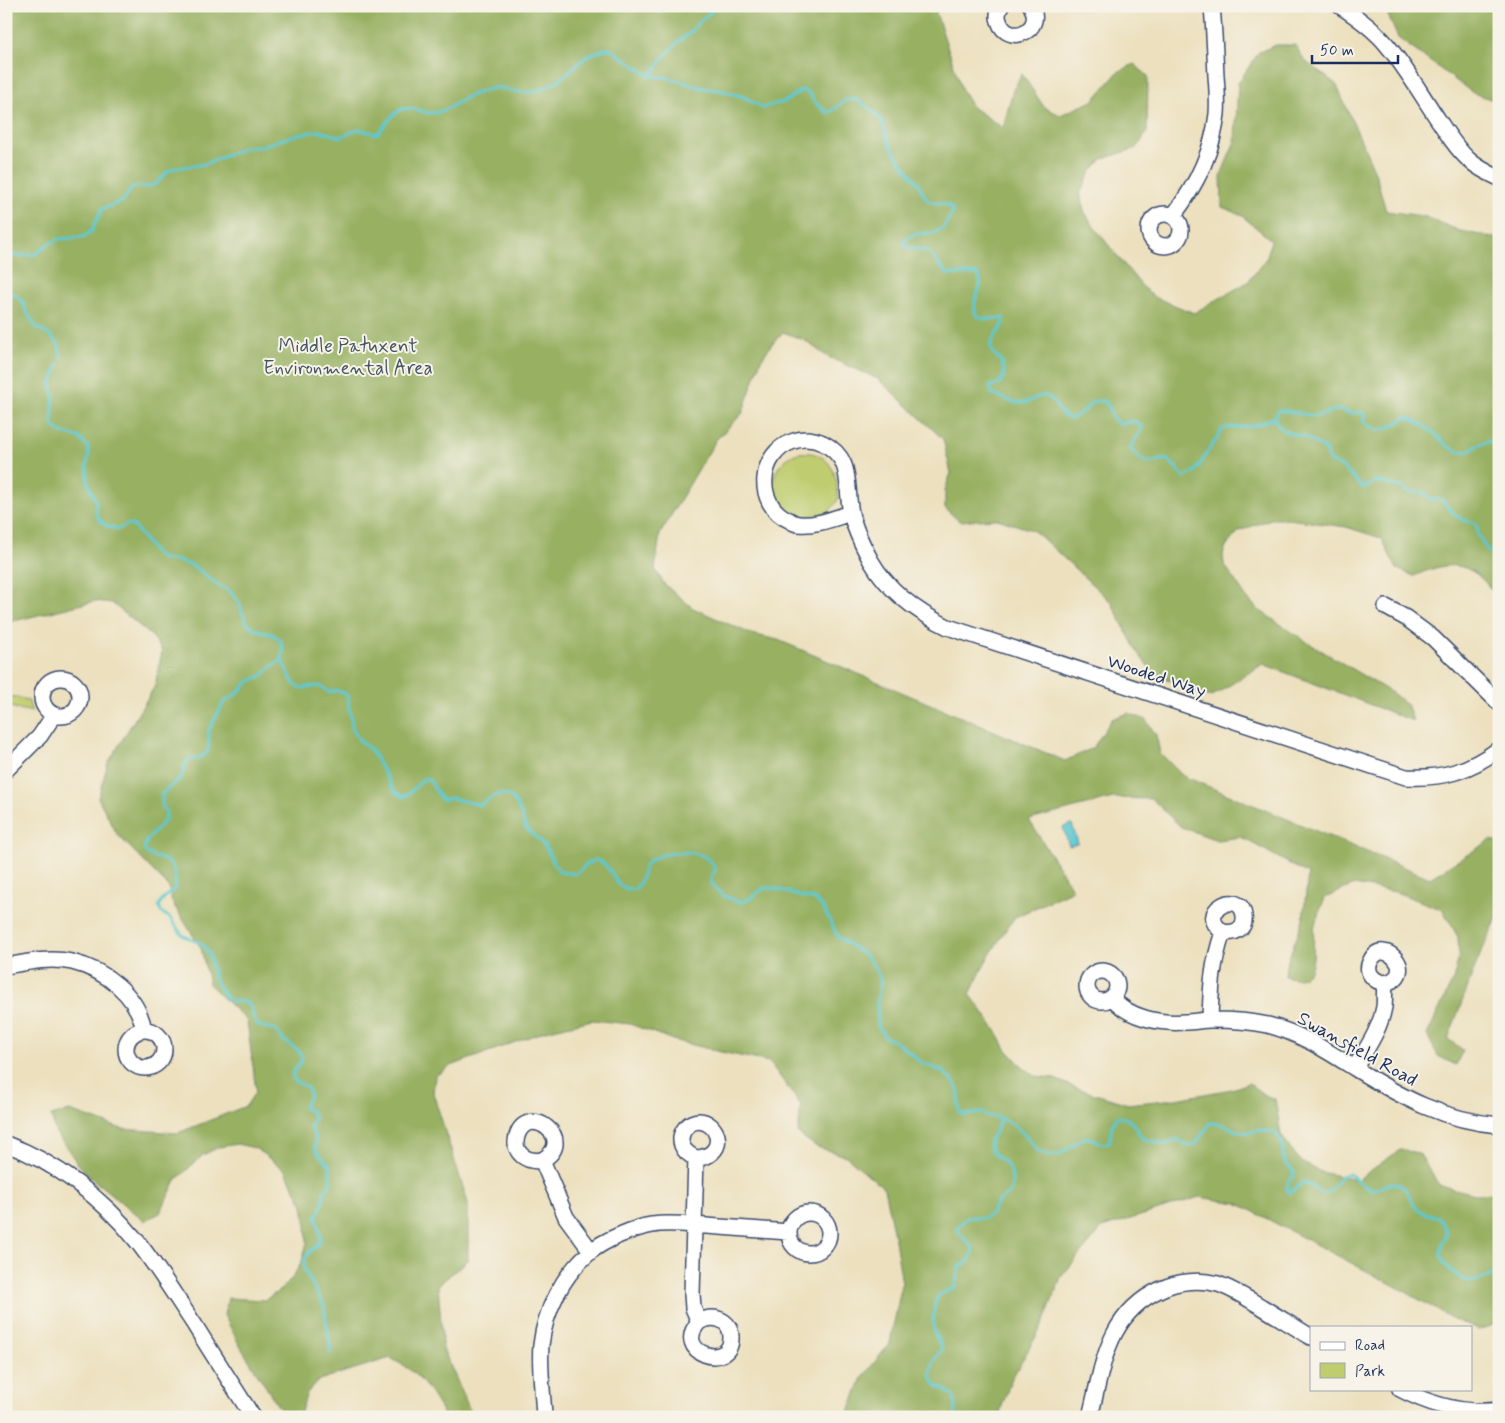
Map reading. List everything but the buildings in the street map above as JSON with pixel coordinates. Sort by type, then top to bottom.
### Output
[{"type":"street","points":[[1001,6],[998,17],[999,24],[1004,30],[1012,34],[1021,34],[1034,23],[1035,15],[1031,6]]},
{"type":"street","points":[[1173,216],[1200,172],[1214,132],[1217,114],[1217,94],[1212,6]]},
{"type":"street","points":[[1340,6],[1354,15],[1386,44],[1456,147],[1470,162],[1485,172],[1499,178]]},
{"type":"street","name":"Wooded Way","points":[[851,513],[806,524],[797,524],[782,517],[770,503],[765,493],[765,473],[772,458],[783,446],[798,439],[818,441],[837,453],[847,473],[851,513],[863,546],[873,564],[896,593],[912,607],[948,627],[1406,777],[1436,777],[1464,770],[1479,763],[1499,749]]},
{"type":"street","points":[[1386,607],[1406,618],[1433,638],[1499,703]]},
{"type":"street","points":[[6,770],[40,736],[54,715]]},
{"type":"street","points":[[1210,1020],[1210,985],[1213,963],[1223,932]]},
{"type":"street","points":[[6,966],[49,960],[71,962],[89,967],[102,974],[129,997],[138,1009],[143,1020],[144,1030]]},
{"type":"street","points":[[1355,1068],[1372,1040],[1379,1023],[1384,1007],[1385,983]]},
{"type":"street","name":"Swansfield Road","points":[[1112,997],[1117,1004],[1126,1010],[1152,1019],[1183,1023],[1210,1020],[1250,1022],[1285,1030],[1321,1046],[1389,1089],[1424,1107],[1465,1120],[1499,1125]]},
{"type":"street","points":[[6,1144],[42,1161],[69,1178],[113,1215],[135,1239],[176,1297],[253,1417]]},
{"type":"street","points":[[696,1158],[692,1294],[699,1322]]},
{"type":"street","points":[[542,1160],[566,1217],[591,1252]]},
{"type":"street","points":[[544,1417],[540,1362],[545,1325],[550,1310],[565,1282],[575,1268],[591,1252],[614,1238],[633,1230],[653,1225],[674,1224],[789,1232]]},
{"type":"street","points":[[1090,1417],[1112,1336],[1120,1321],[1142,1300],[1168,1286],[1185,1282],[1203,1282],[1218,1285],[1241,1294],[1310,1336]]},
{"type":"street","points":[[1402,1390],[1455,1413],[1499,1410]]},
{"type":"green space","name":"Middle Patuxent Environmental Area","points":[[6,6],[975,6],[973,8],[935,10],[962,90],[972,107],[1003,128],[1013,90],[1022,74],[1044,107],[1060,115],[1093,101],[1118,72],[1134,64],[1148,76],[1147,132],[1137,148],[1102,159],[1091,172],[1080,193],[1084,211],[1094,227],[1140,284],[1154,297],[1194,313],[1248,282],[1267,257],[1271,240],[1241,215],[1222,207],[1221,175],[1235,141],[1238,83],[1259,52],[1276,45],[1295,45],[1305,61],[1336,84],[1375,172],[1386,211],[1423,216],[1460,231],[1495,238],[1499,241],[1499,599],[1481,578],[1465,568],[1457,566],[1440,567],[1414,576],[1397,569],[1381,538],[1346,527],[1289,519],[1271,519],[1239,531],[1226,546],[1223,555],[1224,564],[1246,597],[1259,610],[1307,642],[1392,693],[1407,704],[1413,721],[1263,664],[1211,697],[1159,676],[1146,664],[1136,650],[1111,602],[1039,535],[1032,530],[997,519],[959,521],[945,508],[945,490],[951,473],[943,439],[878,379],[828,357],[804,340],[783,332],[761,360],[742,414],[716,440],[660,534],[655,569],[664,584],[693,608],[751,634],[778,640],[1065,761],[1093,748],[1112,719],[1129,713],[1146,720],[1156,735],[1160,753],[1183,776],[1430,878],[1491,840],[1499,842],[1499,876],[1497,882],[1499,914],[1477,962],[1448,1039],[1463,1050],[1456,1065],[1438,1056],[1427,1035],[1453,980],[1459,957],[1458,937],[1443,910],[1396,892],[1354,885],[1325,898],[1315,924],[1310,970],[1305,976],[1297,978],[1285,976],[1286,966],[1303,919],[1308,874],[1241,837],[1217,840],[1181,827],[1152,799],[1113,798],[1029,820],[1073,890],[1015,917],[986,961],[970,994],[997,1032],[1006,1049],[1035,1076],[1052,1078],[1082,1090],[1128,1104],[1176,1099],[1232,1089],[1249,1083],[1264,1095],[1275,1099],[1281,1135],[1303,1163],[1321,1172],[1357,1180],[1400,1150],[1419,1153],[1439,1185],[1475,1194],[1499,1193],[1499,1323],[1478,1330],[1451,1318],[1399,1288],[1237,1203],[1199,1197],[1102,1228],[1061,1277],[1043,1324],[1011,1380],[1000,1417],[849,1417],[849,1411],[862,1378],[890,1343],[902,1283],[884,1188],[846,1156],[817,1147],[798,1134],[801,1105],[769,1062],[673,1040],[630,1024],[592,1020],[545,1031],[451,1066],[435,1076],[433,1093],[468,1203],[468,1260],[438,1285],[443,1349],[473,1417],[445,1417],[423,1383],[409,1369],[390,1358],[319,1380],[307,1393],[299,1417],[285,1417],[240,1346],[224,1315],[228,1298],[265,1300],[279,1291],[293,1277],[302,1261],[307,1242],[303,1205],[285,1170],[255,1148],[237,1144],[219,1147],[203,1155],[176,1180],[160,1213],[144,1221],[90,1177],[78,1164],[56,1133],[51,1116],[70,1111],[122,1129],[178,1133],[246,1106],[256,1091],[247,1021],[209,984],[201,948],[172,902],[168,886],[117,834],[98,798],[108,763],[155,686],[162,651],[153,637],[112,603],[95,601],[6,623]]},
{"type":"green space","points":[[1384,6],[1499,6],[1499,102],[1473,93],[1398,38]]},
{"type":"green space","points":[[798,453],[820,456],[830,465],[836,479],[838,498],[829,512],[810,516],[798,516],[780,503],[775,496],[773,487],[777,471],[789,457]]},
{"type":"green space","points":[[6,695],[28,700],[32,712],[6,706]]},
{"type":"water","points":[[1072,824],[1078,843],[1069,846],[1063,827]]},
{"type":"waterway","points":[[651,75],[679,41],[718,6]]},
{"type":"waterway","points":[[6,257],[36,254],[45,246],[59,239],[83,237],[91,232],[102,209],[123,201],[132,188],[148,187],[157,183],[167,172],[175,168],[205,164],[247,147],[259,147],[299,134],[319,131],[341,137],[358,129],[377,134],[400,110],[409,108],[430,113],[439,112],[472,95],[491,89],[501,88],[524,92],[539,90],[554,83],[588,56],[609,48],[650,76],[665,77],[744,97],[763,108],[786,101],[803,90],[810,94],[814,102],[828,113],[844,101],[856,99],[869,108],[881,119],[891,147],[918,183],[926,199],[934,203],[950,206],[953,211],[944,227],[934,233],[915,234],[905,240],[904,244],[907,247],[930,252],[947,274],[977,274],[981,283],[974,309],[976,315],[984,319],[1003,318],[1004,323],[991,342],[991,346],[992,351],[1002,362],[1004,375],[1000,383],[990,386],[992,394],[1018,403],[1045,396],[1054,402],[1064,416],[1072,419],[1086,409],[1093,401],[1104,401],[1116,422],[1121,424],[1134,421],[1141,425],[1142,428],[1130,448],[1137,456],[1143,461],[1150,463],[1166,459],[1185,477],[1193,473],[1199,466],[1218,438],[1221,430],[1253,426],[1274,418],[1279,410],[1315,416],[1334,410],[1362,413],[1366,416],[1363,420],[1364,422],[1372,428],[1379,430],[1391,426],[1406,417],[1420,423],[1446,445],[1458,452],[1470,451],[1479,444],[1491,441],[1499,446]]},
{"type":"waterway","points":[[6,292],[17,296],[23,302],[36,327],[51,336],[59,345],[61,357]]},
{"type":"waterway","points":[[59,364],[51,384],[54,397],[52,421],[54,427],[62,433],[78,437],[87,446],[89,451],[87,466],[88,483],[96,502],[99,520],[107,526],[118,529],[129,524],[134,526],[157,556],[192,565],[218,585],[230,591],[240,604],[247,623],[255,629],[274,635],[281,641],[283,649],[282,660],[294,684],[301,688],[322,687],[329,692],[338,691],[347,695],[353,730],[360,741],[371,750],[395,792],[403,797],[426,778],[443,800],[451,798],[480,805],[497,795],[507,795],[516,803],[527,829],[544,845],[560,872],[576,874],[587,864],[595,860],[607,867],[623,887],[636,889],[645,865],[649,861],[666,854],[686,852],[705,857],[712,863],[715,871],[711,876],[711,882],[724,896],[740,902],[748,900],[764,888],[774,888],[814,899],[824,909],[838,937],[866,956],[875,968],[881,981],[877,1002],[878,1026],[885,1037],[899,1044],[922,1063],[944,1072],[956,1085],[959,1093],[959,1110],[963,1115],[983,1113],[991,1117],[1000,1118],[1012,1124],[1024,1134],[1039,1152],[1059,1155],[1083,1138],[1092,1138],[1107,1144],[1110,1140],[1112,1125],[1117,1117],[1130,1121],[1143,1139],[1166,1144],[1176,1139],[1189,1146],[1195,1145],[1210,1123],[1222,1124],[1234,1130],[1249,1133],[1258,1130],[1273,1132],[1277,1135],[1283,1146],[1285,1162],[1294,1172],[1293,1177],[1288,1182],[1287,1189],[1290,1193],[1303,1182],[1325,1194],[1331,1190],[1341,1176],[1349,1174],[1363,1185],[1372,1189],[1390,1183],[1397,1184],[1404,1188],[1416,1207],[1440,1220],[1447,1233],[1442,1247],[1442,1257],[1452,1271],[1463,1278],[1473,1281],[1499,1273]]},
{"type":"waterway","points":[[1271,419],[1288,433],[1305,437],[1324,448],[1330,461],[1342,467],[1362,487],[1366,488],[1375,481],[1401,487],[1409,492],[1424,493],[1431,499],[1442,500],[1458,517],[1475,524],[1485,548],[1499,556]]},
{"type":"waterway","points":[[282,660],[263,675],[248,682],[238,693],[224,702],[209,730],[207,753],[199,758],[187,760],[181,778],[162,794],[162,805],[166,812],[165,820],[147,840],[144,849],[148,854],[164,859],[173,867],[175,888],[159,905],[161,912],[170,918],[184,936],[202,944],[209,953],[215,980],[224,995],[230,1001],[242,1001],[249,1004],[258,1025],[275,1029],[282,1039],[298,1050],[302,1057],[301,1062],[292,1073],[294,1080],[309,1090],[309,1097],[304,1108],[311,1111],[315,1118],[310,1126],[316,1139],[316,1151],[330,1166],[330,1185],[323,1195],[322,1206],[316,1217],[321,1238],[318,1245],[310,1251],[304,1261],[304,1269],[324,1306],[331,1353]]},
{"type":"waterway","points":[[955,1417],[956,1405],[954,1398],[951,1394],[937,1386],[932,1379],[933,1362],[942,1349],[935,1334],[933,1322],[935,1302],[939,1295],[955,1287],[959,1267],[967,1262],[972,1255],[973,1248],[959,1233],[957,1227],[968,1217],[984,1218],[992,1213],[999,1201],[1011,1190],[1012,1175],[1010,1169],[992,1152],[990,1147],[991,1139],[997,1129],[1000,1118]]}]
